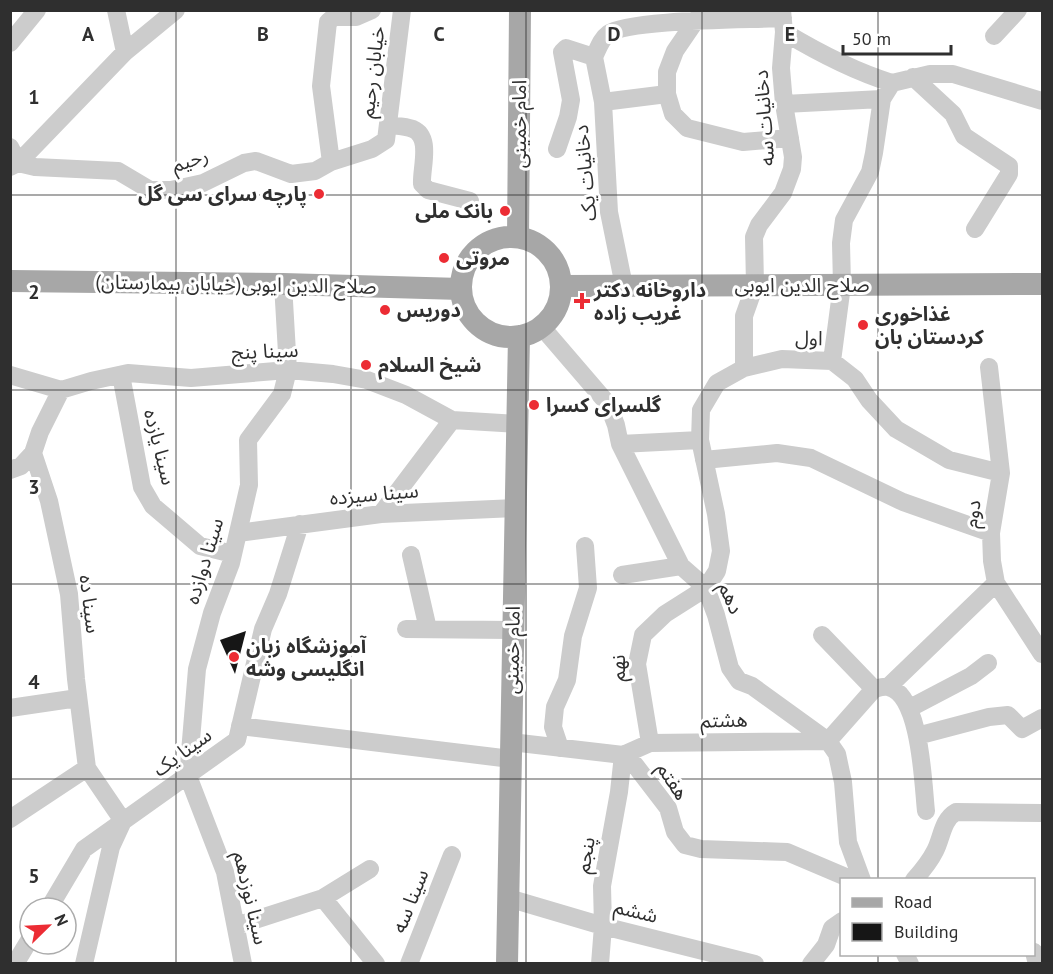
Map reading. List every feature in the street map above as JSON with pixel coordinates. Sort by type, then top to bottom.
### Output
[{"type":"main road","name":"امام خمینی","points":[[518,237],[519,10]]},
{"type":"main road","points":[[518,237],[540,246],[548,254],[555,263],[561,286],[556,309],[542,326],[531,333],[505,337],[479,326],[466,309],[461,289],[465,268],[477,249],[496,239],[518,237]]},
{"type":"main road","name":"صلاح الدین ایوبی(خیابان بیمارستان)","points":[[10,281],[283,284],[461,289]]},
{"type":"main road","name":"صلاح الدین ایوبی","points":[[561,286],[1042,284]]},
{"type":"main road","name":"امام خمینی","points":[[507,963],[519,336]]},
{"type":"street","points":[[10,43],[37,10]]},
{"type":"street","points":[[116,10],[125,52]]},
{"type":"street","points":[[13,159],[125,52],[176,10]]},
{"type":"street","name":"خیابان رحیم","points":[[387,132],[402,10]]},
{"type":"street","points":[[994,36],[1018,10]]},
{"type":"street","points":[[331,162],[321,86],[328,21],[334,17],[362,13]]},
{"type":"street","points":[[700,16],[675,51],[667,72],[667,94],[673,114],[687,128],[743,142],[790,138]]},
{"type":"street","points":[[557,149],[571,100],[562,52],[566,48],[594,57],[603,39],[622,19],[700,16],[783,20],[836,62],[869,76],[892,83],[930,74],[954,74],[1042,101]]},
{"type":"street","name":"دخانیات سه","points":[[744,368],[744,316],[755,285],[754,237],[759,225],[778,201],[787,185],[792,169],[781,68],[783,20]]},
{"type":"street","name":"دخانیات یک","points":[[594,57],[603,102],[609,212],[624,286]]},
{"type":"street","points":[[913,77],[953,114],[964,136],[1009,166],[1009,174],[975,230]]},
{"type":"street","points":[[832,361],[842,285],[841,243],[844,220],[870,172],[882,99],[892,83]]},
{"type":"street","points":[[603,102],[667,94]]},
{"type":"street","points":[[784,104],[882,99]]},
{"type":"street","points":[[387,132],[414,129],[421,136],[424,144],[422,184],[428,190],[470,201]]},
{"type":"street","name":"رحیم","points":[[13,159],[35,166],[118,171],[150,190],[171,190],[203,183],[244,163],[256,161],[291,174],[315,171],[331,162],[372,149],[387,132]]},
{"type":"street","points":[[283,284],[288,370]]},
{"type":"street","name":"دهم","points":[[542,326],[608,404],[620,444],[681,566],[706,588],[716,615],[730,668],[740,681],[752,686],[828,741]]},
{"type":"street","name":"اول","points":[[706,588],[717,571],[721,551],[716,514],[700,440],[701,410],[717,383],[744,368],[783,359],[832,361],[855,379],[869,400],[896,429],[949,460],[1001,473]]},
{"type":"street","name":"دوم","points":[[989,367],[1001,473],[991,532],[992,561],[996,583],[1042,654]]},
{"type":"street","name":"سینا پنج","points":[[61,390],[128,373],[191,378],[288,370],[367,380],[406,395],[452,420],[517,424]]},
{"type":"street","name":"سینا دوازده","points":[[188,776],[197,669],[212,613],[233,554],[249,485],[248,440],[282,394],[288,370]]},
{"type":"street","points":[[10,375],[61,390],[40,432],[33,453],[21,466],[10,470]]},
{"type":"street","name":"سینا یازده","points":[[121,375],[142,487],[153,506],[200,546],[233,554]]},
{"type":"street","points":[[381,513],[452,420]]},
{"type":"street","points":[[620,444],[700,440]]},
{"type":"street","name":"سینا ده","points":[[33,453],[49,501],[69,594],[87,768],[123,821]]},
{"type":"street","points":[[704,459],[777,453],[811,458],[903,502],[991,532]]},
{"type":"street","name":"سینا سیزده","points":[[238,532],[381,513],[515,508]]},
{"type":"street","name":"سینا یک","points":[[56,896],[84,849],[237,740],[263,630],[278,594],[300,524]]},
{"type":"street","points":[[560,747],[553,727],[555,707],[567,680],[573,636],[588,588],[585,546]]},
{"type":"street","points":[[411,555],[428,629]]},
{"type":"street","points":[[622,575],[681,566]]},
{"type":"street","points":[[862,878],[848,842],[843,782],[837,754],[828,741],[881,688],[996,583]]},
{"type":"street","name":"نهم","points":[[650,743],[637,664],[643,635],[665,614],[706,588]]},
{"type":"street","points":[[406,629],[512,630]]},
{"type":"street","points":[[822,635],[881,688],[898,693],[909,708],[921,756],[926,811]]},
{"type":"street","points":[[909,708],[971,676],[988,663]]},
{"type":"street","points":[[10,708],[78,698]]},
{"type":"street","points":[[917,736],[989,717],[1008,715],[1022,729],[1042,718]]},
{"type":"street","points":[[240,726],[511,751],[560,747],[623,755]]},
{"type":"street","name":"هشتم","points":[[623,755],[650,743],[828,741]]},
{"type":"street","name":"هفتم","points":[[623,755],[636,765],[668,808],[675,832],[685,845],[701,849],[787,852],[851,878]]},
{"type":"street","name":"پنجم","points":[[600,963],[603,926],[602,886],[619,792],[623,755]]},
{"type":"street","points":[[10,819],[87,768]]},
{"type":"street","name":"سینا نوزدهم","points":[[188,776],[225,872],[243,963]]},
{"type":"street","points":[[916,878],[936,850],[947,821],[956,812],[1042,813]]},
{"type":"street","points":[[84,963],[111,847],[123,821]]},
{"type":"street","name":"سینا سه","points":[[409,963],[452,855]]},
{"type":"street","points":[[236,926],[323,898],[370,869]]},
{"type":"street","points":[[323,898],[376,963]]},
{"type":"street","name":"ششم","points":[[508,898],[603,926],[755,963]]},
{"type":"street","points":[[812,963],[826,945],[832,928],[840,922]]},
{"type":"building","name":"آموزشگاه زبان انگلیسی وشه","points":[[246,631],[235,674],[220,640]]},
{"type":"place","name":"پارچه سرای سی گل","points":[[319,194]]},
{"type":"place","name":"بانک ملی","points":[[505,211]]},
{"type":"place","name":"مروتی","points":[[444,258]]},
{"type":"place","name":"داروخانه دکتر غریب زاده","points":[[582,301]]},
{"type":"place","name":"دوریس","points":[[385,310]]},
{"type":"place","name":"غذاخوری کردستان بان","points":[[863,325]]},
{"type":"place","name":"شیخ السلام","points":[[366,365]]},
{"type":"place","name":"گلسرای کسرا","points":[[534,405]]},
{"type":"place","name":"آموزشگاه زبان انگلیسی وشه","points":[[234,657]]}]
